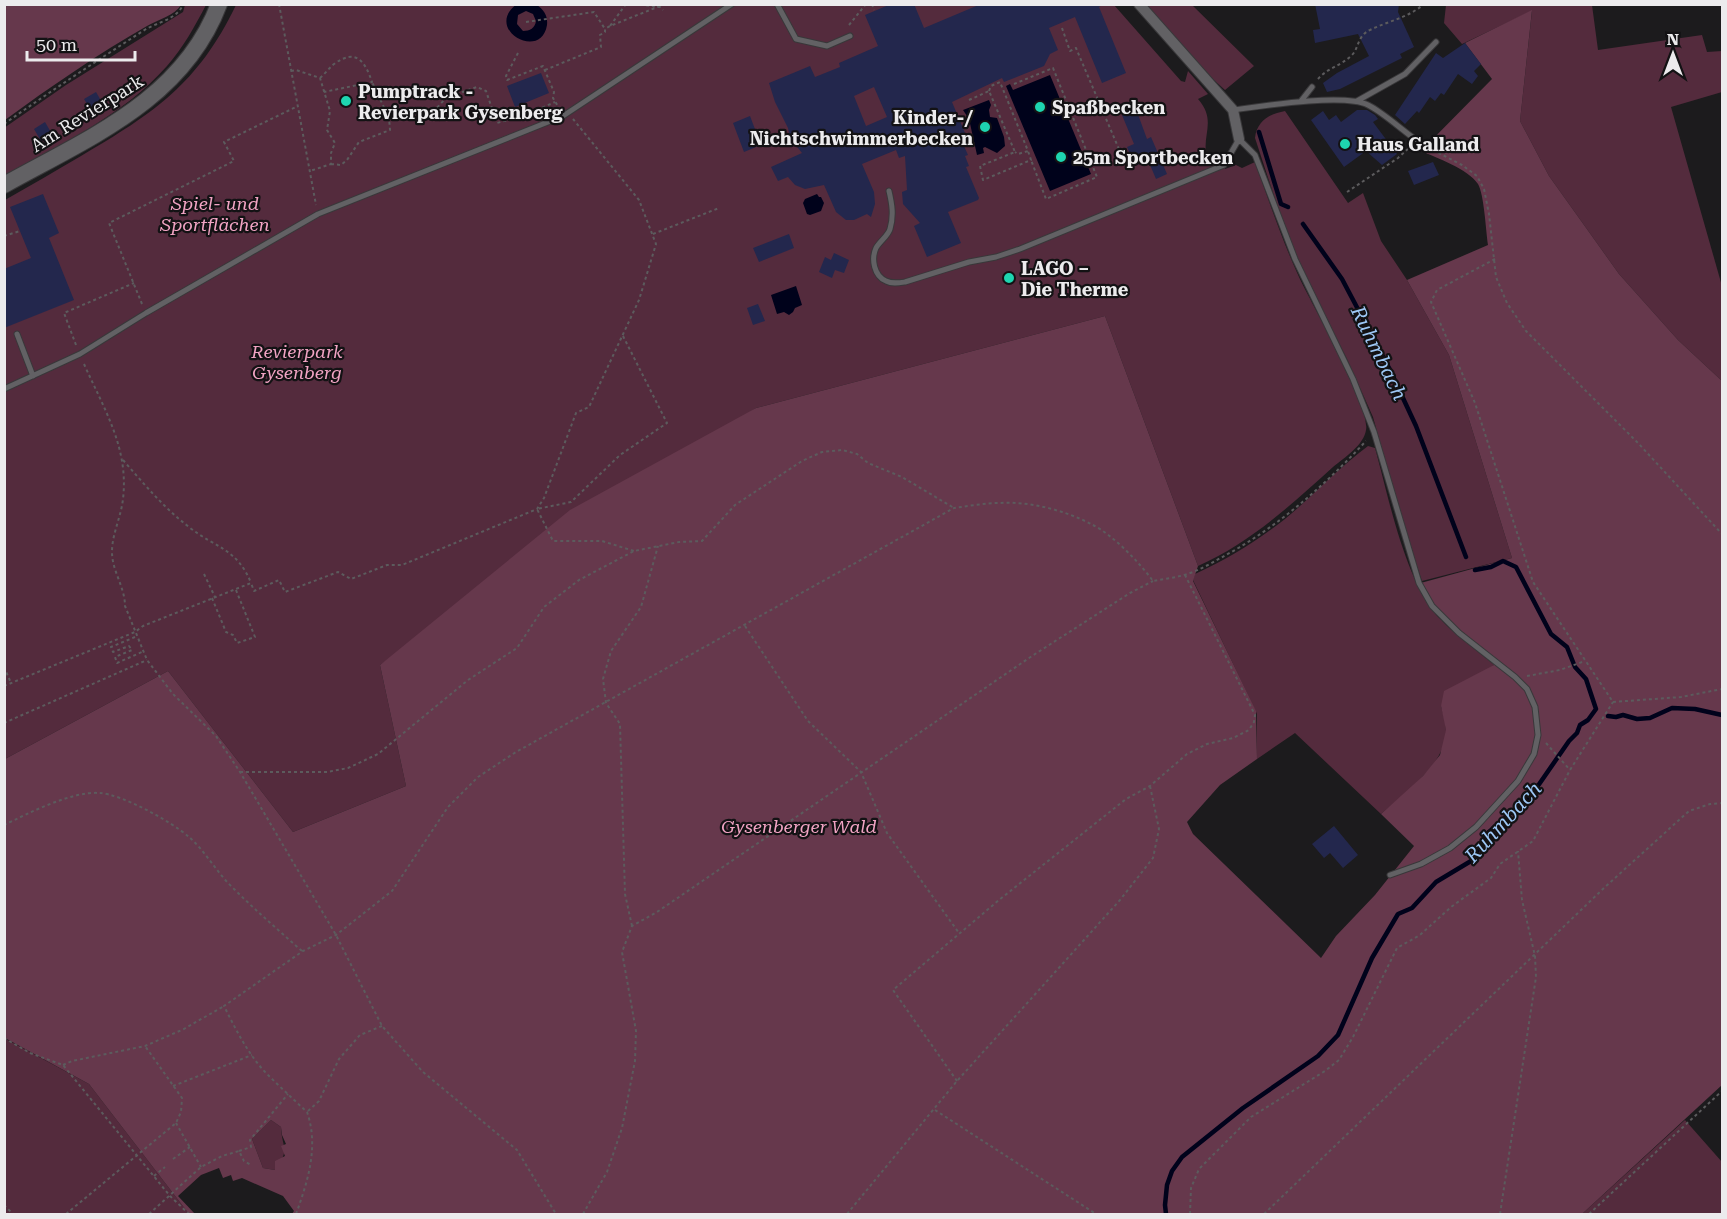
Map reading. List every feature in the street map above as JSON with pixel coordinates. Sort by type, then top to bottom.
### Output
[{"type":"street","name":"Am Revierpark","points":[[4,185],[143,105],[184,67],[203,40],[219,4]]},
{"type":"street","points":[[1139,4],[1233,110],[1239,139]]},
{"type":"lane","points":[[4,389],[80,354],[146,313],[318,214],[565,114],[732,4]]},
{"type":"lane","points":[[777,4],[796,39],[827,46],[850,36]]},
{"type":"lane","points":[[1357,101],[1405,74],[1436,42]]},
{"type":"lane","points":[[1301,101],[1312,87]]},
{"type":"lane","points":[[1233,110],[1301,101],[1357,101],[1369,105],[1425,146]]},
{"type":"lane","points":[[889,191],[893,207],[892,220],[889,232],[874,254],[873,263],[884,281],[894,283],[905,282],[1020,249],[1172,188],[1224,165],[1239,139],[1255,155],[1295,260],[1353,380],[1374,432],[1415,573],[1432,606],[1459,633],[1515,677],[1527,689],[1535,707],[1538,735],[1534,754],[1518,781],[1476,827],[1450,848],[1421,864],[1390,875]]},
{"type":"lane","points":[[17,334],[33,376]]},
{"type":"path","points":[[4,124],[99,59],[150,27],[179,13],[183,4]]},
{"type":"path","points":[[279,4],[318,214]]},
{"type":"path","points":[[610,26],[626,4]]},
{"type":"path","points":[[634,4],[660,7],[663,10]]},
{"type":"path","points":[[545,70],[601,47],[600,35],[610,26],[665,4]]},
{"type":"path","points":[[850,36],[849,24],[866,4]]},
{"type":"path","points":[[872,4],[874,10]]},
{"type":"path","points":[[1312,87],[1324,72],[1346,61],[1354,53],[1357,42],[1367,31],[1398,19],[1424,4]]},
{"type":"path","points":[[526,22],[594,12],[605,29]]},
{"type":"path","points":[[1062,28],[1070,51],[1076,48],[1121,154]]},
{"type":"path","points":[[518,53],[506,76],[507,80],[543,66],[554,92],[555,102],[639,200],[656,244],[639,300],[590,407],[576,413],[544,498],[537,509]]},
{"type":"path","points":[[310,171],[331,164],[341,165],[359,142],[390,130],[390,118],[365,63],[358,57],[333,65],[320,78]]},
{"type":"path","points":[[969,100],[989,91],[991,86],[1000,82],[1046,199],[1097,177],[1053,68],[1014,84]]},
{"type":"path","points":[[291,71],[296,70],[320,78]]},
{"type":"path","points":[[320,78],[330,111],[327,130],[335,143],[331,153],[331,164]]},
{"type":"path","points":[[324,92],[372,82]]},
{"type":"path","points":[[436,118],[434,111],[446,98],[477,87],[486,91],[497,123],[515,120],[555,102]]},
{"type":"path","points":[[989,91],[1015,152]]},
{"type":"path","points":[[146,313],[109,223],[234,161],[224,142],[298,106]]},
{"type":"path","points":[[1347,192],[1398,158],[1416,140]]},
{"type":"path","points":[[1028,151],[1018,154],[1015,152],[980,166],[983,180],[1031,160]]},
{"type":"path","points":[[1440,153],[1477,176],[1484,189],[1496,277],[1507,303],[1526,331],[1638,443],[1722,534]]},
{"type":"path","points":[[653,234],[719,208]]},
{"type":"path","points":[[4,236],[20,231]]},
{"type":"path","points":[[1495,259],[1437,290],[1431,302],[1475,402],[1533,582],[1612,702]]},
{"type":"path","points":[[64,314],[134,283]]},
{"type":"path","points":[[62,309],[110,421],[123,460],[123,501],[112,543],[112,555],[125,606],[142,652],[173,694],[216,736],[240,772],[336,935],[382,1026],[423,1072],[517,1150],[556,1215]]},
{"type":"path","points":[[123,460],[150,492],[190,528],[231,553],[245,567],[254,591],[279,580],[285,592],[338,572],[351,579],[387,566],[402,564],[537,509],[571,502],[620,455],[667,423],[623,335]]},
{"type":"path","points":[[632,926],[657,912],[1032,656],[1130,593],[1153,581],[1185,575],[1211,564],[1244,545],[1284,518],[1374,432]]},
{"type":"path","points":[[240,772],[327,772],[348,768],[378,754],[468,680],[517,648],[544,606],[579,580],[634,551],[679,542],[702,541],[735,505],[802,461],[822,452],[842,450],[857,454],[868,464],[902,477],[954,508]]},
{"type":"path","points":[[63,1065],[72,1060],[145,1046],[184,1029],[224,1006],[303,951],[336,935],[392,891],[448,807],[477,777],[516,752],[606,704],[954,508],[1002,502],[1033,505],[1065,514],[1094,525],[1141,564],[1153,581]]},
{"type":"path","points":[[537,509],[553,541],[602,542],[634,551]]},
{"type":"path","points":[[583,1215],[608,1172],[622,1128],[635,1060],[636,1031],[622,952],[632,926],[625,894],[620,724],[606,704],[603,679],[611,651],[641,608],[658,546]]},
{"type":"path","points":[[204,574],[226,632],[233,635],[237,644],[255,637],[236,589]]},
{"type":"path","points":[[957,1082],[892,990],[1126,798],[1150,786],[1187,754],[1207,744],[1241,734],[1249,730],[1254,722],[1255,715],[1185,575]]},
{"type":"path","points":[[142,652],[117,663],[115,657],[132,650],[129,646],[113,652],[111,647],[135,634],[143,626],[251,582]]},
{"type":"path","points":[[745,626],[808,721],[861,772],[887,833],[959,933]]},
{"type":"path","points":[[4,686],[135,634]]},
{"type":"path","points":[[4,723],[147,660]]},
{"type":"path","points":[[1515,677],[1544,673],[1585,661]]},
{"type":"path","points":[[4,667],[11,683]]},
{"type":"path","points":[[1612,702],[1681,697],[1722,689]]},
{"type":"path","points":[[1190,1215],[1191,1188],[1199,1169],[1251,1117],[1339,1060],[1353,1037],[1396,948],[1420,934],[1451,907],[1491,878],[1500,864],[1533,841],[1570,770],[1612,702]]},
{"type":"path","points":[[1549,747],[1570,770]]},
{"type":"path","points":[[847,1215],[957,1082],[1120,900],[1153,858],[1159,829],[1150,786]]},
{"type":"path","points":[[4,825],[39,809],[82,794],[100,792],[114,796],[151,812],[189,837],[224,878],[263,917],[303,951]]},
{"type":"path","points":[[1264,1215],[1605,887],[1689,811],[1710,804],[1722,803]]},
{"type":"path","points":[[1500,1215],[1536,976],[1522,900],[1518,851]]},
{"type":"path","points":[[224,1006],[237,1032],[266,1072],[307,1112],[313,1132],[309,1180],[296,1215]]},
{"type":"path","points":[[307,1112],[320,1101],[339,1059],[360,1035],[382,1026]]},
{"type":"path","points":[[4,1038],[30,1053],[63,1065],[170,1196],[189,1215]]},
{"type":"path","points":[[66,1215],[176,1123],[181,1112],[182,1098],[145,1046]]},
{"type":"path","points":[[173,1086],[253,1055]]},
{"type":"path","points":[[1589,1215],[1722,1091]]},
{"type":"path","points":[[149,1215],[201,1167],[222,1156],[251,1147],[250,1140],[288,1094]]},
{"type":"path","points":[[935,1110],[1096,1215]]},
{"type":"path","points":[[176,1123],[201,1167]]},
{"type":"path","points":[[173,1160],[190,1147]]},
{"type":"path","points":[[239,1151],[244,1161],[252,1166]]},
{"type":"path","points":[[154,1176],[165,1167]]},
{"type":"path","points":[[4,1205],[13,1215]]},
{"type":"green space","points":[[5,4],[181,5],[171,14],[92,59],[5,120]]},
{"type":"green space","points":[[185,5],[206,5],[178,52],[150,84],[111,114],[5,176],[4,128],[66,85],[183,12]]},
{"type":"green space","name":"Revierpark Gysenberg","points":[[236,5],[1114,5],[1181,81],[1185,82],[1188,71],[1208,94],[1198,99],[1207,116],[1206,153],[1209,162],[1219,157],[1225,169],[1236,165],[1242,168],[1255,162],[1293,263],[1359,400],[1365,418],[1364,436],[1353,451],[1286,509],[1252,535],[1198,566],[1105,316],[756,408],[380,665],[406,786],[293,832],[168,671],[5,759],[5,200],[131,125],[172,94],[206,56]]},
{"type":"green space","points":[[1144,5],[1192,5],[1254,66],[1225,90]]},
{"type":"green space","points":[[1446,5],[1592,5],[1598,50],[1702,35],[1707,52],[1722,51],[1722,92],[1671,107],[1722,286],[1722,381],[1678,340],[1619,274],[1549,176],[1520,121],[1532,11],[1462,44],[1444,23]]},
{"type":"green space","name":"Gysenberger Wald","points":[[1532,10],[1520,121],[1549,176],[1619,274],[1678,340],[1722,381],[1722,1085],[1582,1214],[292,1214],[294,1211],[283,1196],[242,1178],[233,1181],[231,1175],[223,1178],[219,1168],[201,1175],[178,1196],[195,1214],[189,1214],[89,1084],[5,1038],[5,759],[168,671],[293,832],[406,786],[380,665],[570,510],[756,408],[1105,316],[1198,566],[1193,581],[1256,711],[1257,759],[1220,785],[1187,822],[1193,834],[1321,958],[1336,936],[1375,895],[1414,846],[1381,814],[1423,776],[1440,755],[1446,730],[1441,706],[1444,691],[1494,665],[1441,620],[1417,584],[1512,558],[1449,355],[1407,280],[1488,245],[1478,184],[1460,169],[1421,151],[1492,79],[1465,43]],"holes":[[[271,1120],[281,1127],[286,1144],[281,1146],[285,1156],[275,1161],[275,1170],[263,1168],[252,1139]]]},
{"type":"green space","points":[[1285,111],[1348,203],[1363,193],[1381,241],[1407,280],[1449,355],[1512,558],[1422,581],[1403,525],[1373,417],[1305,276],[1280,214],[1255,138],[1258,127],[1265,119]]},
{"type":"green space","points":[[1368,446],[1375,448],[1400,539],[1417,585],[1441,620],[1494,665],[1441,706],[1446,730],[1440,754],[1422,777],[1381,814],[1295,733],[1257,759],[1257,714],[1193,580],[1195,574],[1242,549],[1285,519]]},
{"type":"green space","points":[[4,1038],[89,1084],[189,1214],[5,1214]]},
{"type":"green space","points":[[271,1120],[281,1127],[284,1148],[283,1157],[275,1170],[263,1168],[252,1139]]},
{"type":"green space","points":[[1685,1120],[1722,1162],[1722,1214],[1582,1214]]},
{"type":"water","points":[[517,4],[537,5],[544,11],[547,19],[543,36],[535,41],[517,38],[506,23],[508,14]],"holes":[[[526,11],[533,14],[536,21],[535,26],[523,31],[517,24],[518,15]]]},
{"type":"water","points":[[1050,75],[1091,174],[1050,191],[1006,86],[1010,84],[1013,90]]},
{"type":"water","name":"Kinder-/ Nichtschwimmerbecken","points":[[989,100],[990,117],[997,118],[1005,146],[997,153],[985,147],[983,148],[984,153],[977,155],[969,119],[963,110]]},
{"type":"water","points":[[817,194],[824,203],[821,211],[807,214],[803,203],[805,199]]},
{"type":"water","points":[[796,286],[802,305],[795,308],[789,315],[784,312],[777,314],[771,295]]},
{"type":"building","points":[[891,4],[914,4],[924,28],[981,4],[1104,4],[1099,7],[1126,73],[1102,83],[1075,17],[1049,28],[1058,50],[1050,54],[1044,66],[1004,82],[1002,78],[952,102],[965,133],[959,135],[968,155],[965,156],[969,166],[966,167],[979,198],[948,212],[961,243],[927,257],[914,226],[920,223],[903,204],[902,192],[907,190],[905,156],[899,158],[896,150],[862,164],[874,192],[875,204],[871,217],[867,214],[854,220],[846,220],[836,212],[824,185],[805,189],[795,185],[788,177],[778,181],[771,167],[802,153],[790,138],[769,83],[810,66],[815,77],[840,67],[839,63],[878,46],[865,15]],"holes":[[[874,87],[887,117],[866,126],[854,96]]]},
{"type":"building","points":[[1315,4],[1399,4],[1398,12],[1414,47],[1400,54],[1402,58],[1340,89],[1327,92],[1323,83],[1369,56],[1358,34],[1315,43],[1313,30],[1320,29]]},
{"type":"building","points":[[1465,43],[1481,64],[1474,71],[1478,76],[1472,84],[1458,74],[1444,95],[1441,93],[1435,101],[1430,97],[1419,113],[1417,111],[1405,124],[1395,115],[1436,53],[1443,58]]},
{"type":"building","points":[[541,73],[549,93],[515,107],[507,86]]},
{"type":"building","points":[[96,92],[103,104],[91,111],[84,99]]},
{"type":"building","points":[[1136,109],[1147,139],[1151,137],[1167,174],[1156,179],[1148,160],[1135,166],[1127,147],[1134,144],[1122,115]]},
{"type":"building","points":[[1357,110],[1367,110],[1375,115],[1378,119],[1373,122],[1397,154],[1382,165],[1366,151],[1344,167],[1311,120],[1323,111],[1329,120],[1336,115],[1341,122]]},
{"type":"building","points":[[750,116],[761,145],[744,152],[733,123]]},
{"type":"building","points":[[45,122],[52,134],[41,141],[34,129]]},
{"type":"building","points":[[1433,162],[1439,175],[1414,185],[1408,171]]},
{"type":"building","points":[[43,194],[59,233],[49,238],[74,300],[4,328],[4,269],[31,258],[10,207]]},
{"type":"building","points":[[789,234],[794,248],[759,262],[753,248]]},
{"type":"building","points":[[834,253],[849,260],[844,273],[835,270],[832,278],[819,272],[825,257],[831,260]]},
{"type":"building","points":[[758,304],[765,321],[753,325],[747,308]]},
{"type":"building","points":[[1334,826],[1358,855],[1343,868],[1330,853],[1324,858],[1312,844]]},
{"type":"waterway","name":"Ruhmbach","points":[[1259,132],[1281,204],[1288,207]]},
{"type":"waterway","name":"Ruhmbach","points":[[1303,224],[1342,279],[1389,368],[1416,426],[1466,557]]},
{"type":"waterway","name":"Ruhmbach","points":[[1166,1214],[1167,1185],[1172,1171],[1182,1157],[1243,1108],[1318,1056],[1338,1035],[1372,958],[1398,914],[1412,908],[1436,882],[1471,861],[1489,832],[1533,793],[1577,733],[1580,725],[1588,720],[1596,709],[1586,679],[1575,667],[1567,647],[1551,634],[1516,567],[1503,561],[1491,567],[1475,570]]},
{"type":"waterway","points":[[1608,716],[1650,718],[1672,708],[1695,709],[1722,715]]},
{"type":"place","name":"Pumptrack - Revierpark Gysenberg","points":[[346,101]]},
{"type":"place","name":"Spaßbecken","points":[[1040,107]]},
{"type":"place","name":"Kinder-/ Nichtschwimmerbecken","points":[[985,127]]},
{"type":"place","name":"Haus Galland","points":[[1345,144]]},
{"type":"place","name":"25m Sportbecken","points":[[1061,157]]},
{"type":"place","name":"LAGO – Die Therme","points":[[1009,278]]},
{"type":"park label","name":"Spiel- und Sportflächen","points":[[215,213]]}]
